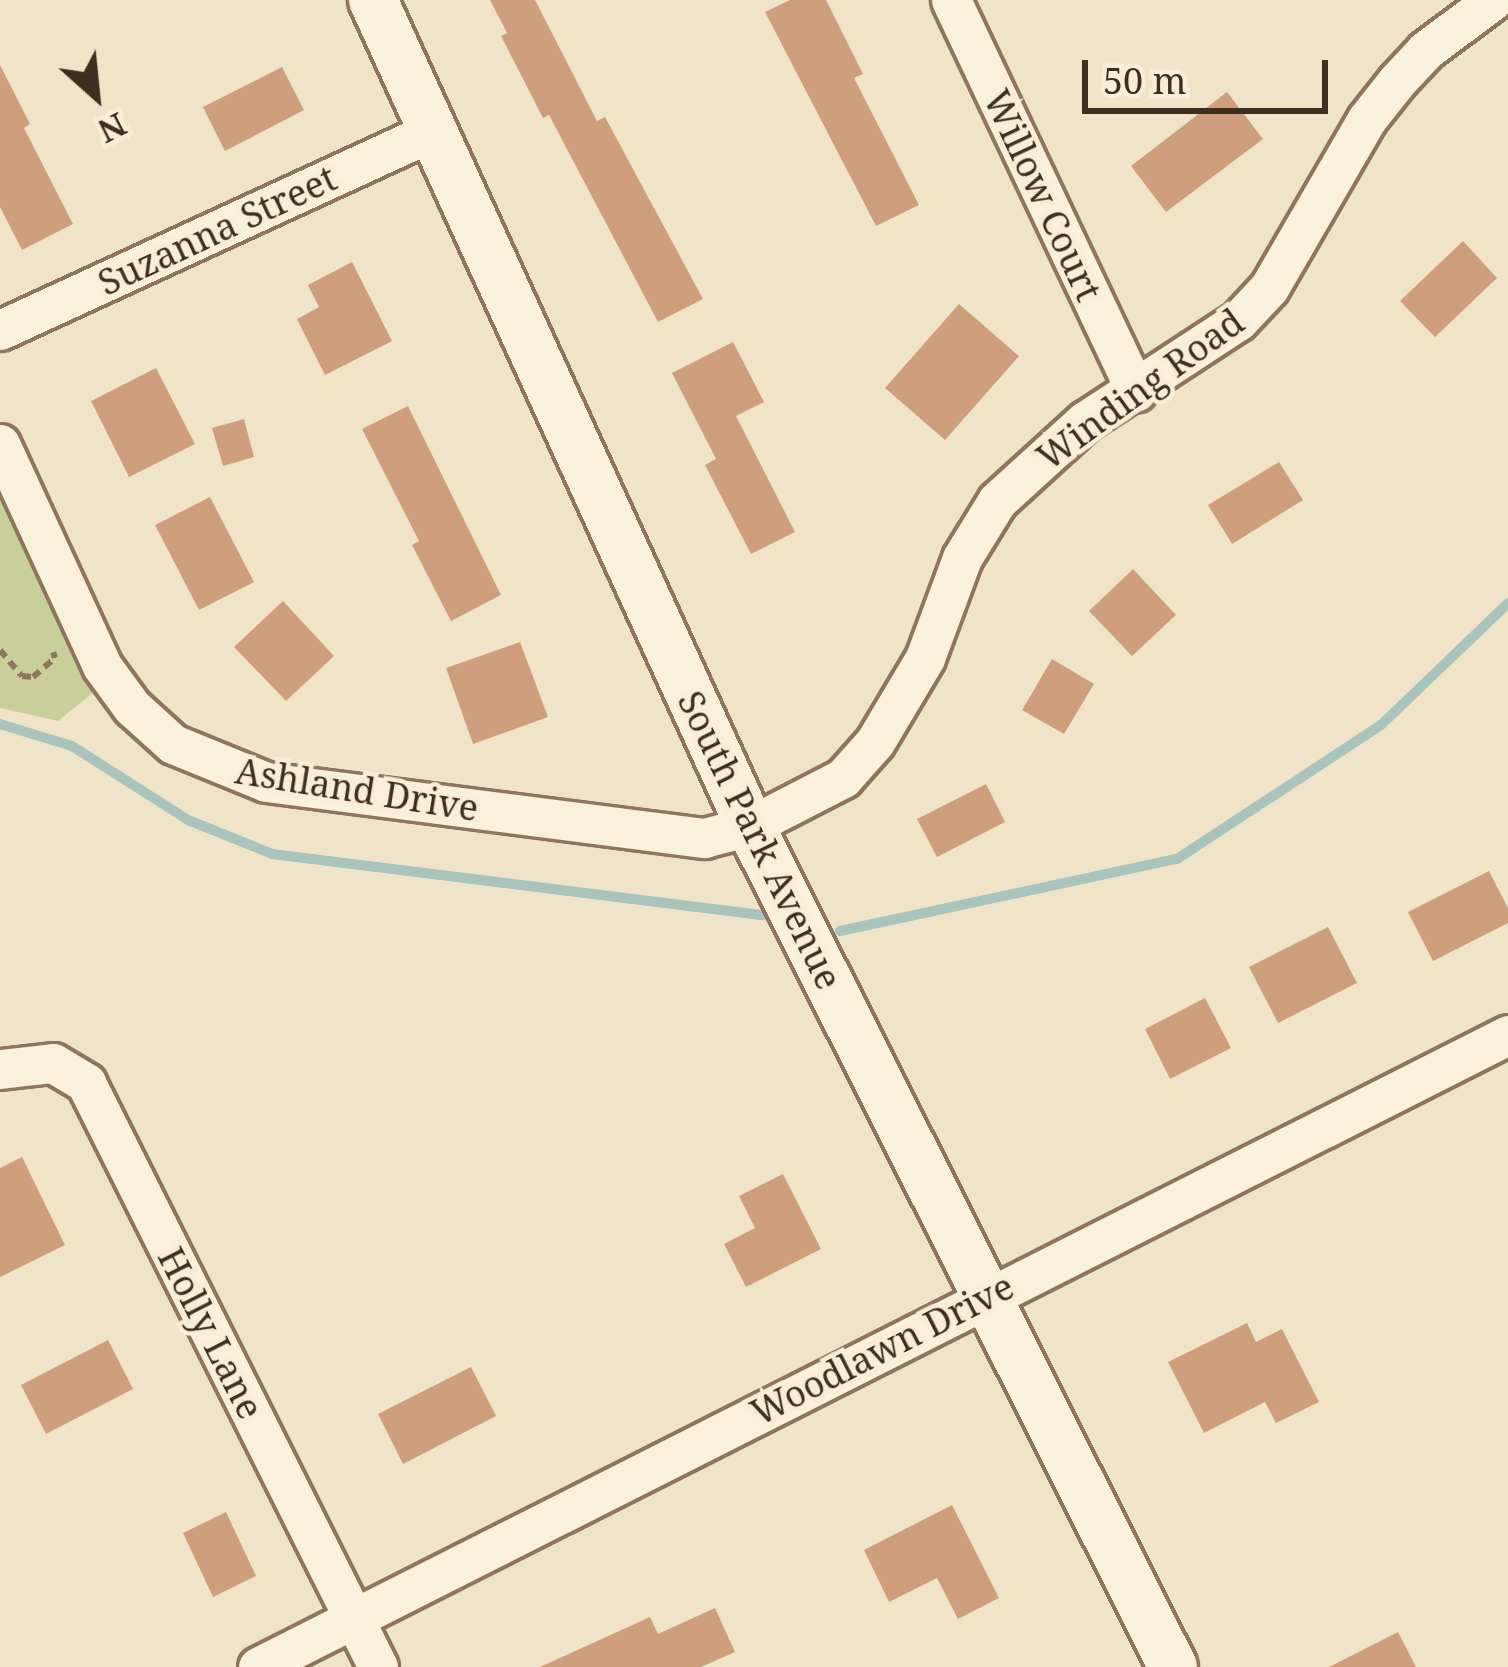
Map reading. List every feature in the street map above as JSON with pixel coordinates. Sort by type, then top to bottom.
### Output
[{"type":"street","name":"South Park Avenue","points":[[373,0],[751,826],[1174,1667]]},
{"type":"street","name":"Willow Court","points":[[951,0],[1136,391]]},
{"type":"street","name":"Winding Road","points":[[751,826],[843,778],[875,742],[925,658],[962,558],[997,501],[1085,421],[1204,347],[1269,288],[1334,173],[1397,81],[1426,50],[1493,0]]},
{"type":"street","name":"Suzanna Street","points":[[0,329],[435,130]]},
{"type":"street","name":"Ashland Drive","points":[[0,444],[102,666],[132,707],[173,744],[202,759],[266,782],[704,838],[751,826]]},
{"type":"street","name":"Woodlawn Drive","points":[[258,1667],[1508,1035]]},
{"type":"street","name":"Holly Lane","points":[[0,1069],[53,1063],[86,1083],[378,1667]]},
{"type":"path","points":[[0,650],[22,676],[33,677],[55,658],[51,643]]},
{"type":"green space","points":[[0,490],[95,691],[58,721],[0,708]]},
{"type":"building","points":[[490,0],[535,0],[597,121],[605,117],[703,299],[658,322],[549,115],[543,118],[501,36],[507,33]]},
{"type":"building","points":[[790,0],[826,0],[863,74],[854,78],[919,205],[876,226],[765,12]]},
{"type":"building","points":[[0,65],[30,124],[24,128],[73,224],[22,250],[0,207]]},
{"type":"building","points":[[282,67],[304,110],[225,151],[203,107]]},
{"type":"building","points":[[1227,92],[1263,139],[1166,212],[1131,166]]},
{"type":"building","points":[[1463,241],[1497,278],[1435,337],[1400,301]]},
{"type":"building","points":[[352,262],[392,341],[325,375],[297,319],[319,307],[308,285]]},
{"type":"building","points":[[959,304],[1019,356],[945,440],[885,388]]},
{"type":"building","points":[[733,342],[764,402],[736,416],[795,532],[751,554],[705,465],[716,459],[672,373]]},
{"type":"building","points":[[156,368],[195,444],[129,477],[91,401]]},
{"type":"building","points":[[408,406],[501,595],[451,621],[412,545],[419,541],[362,429]]},
{"type":"building","points":[[244,419],[254,457],[223,466],[212,428]]},
{"type":"building","points":[[1279,462],[1303,500],[1232,544],[1208,505]]},
{"type":"building","points":[[210,497],[254,582],[199,610],[155,525]]},
{"type":"building","points":[[1133,569],[1176,615],[1132,656],[1089,611]]},
{"type":"building","points":[[283,601],[334,656],[286,701],[234,647]]},
{"type":"building","points":[[520,642],[548,717],[473,744],[446,668]]},
{"type":"building","points":[[1052,659],[1094,684],[1064,734],[1022,710]]},
{"type":"building","points":[[986,784],[1005,822],[937,857],[917,819]]},
{"type":"building","points":[[1489,871],[1508,908],[1508,923],[1433,961],[1408,912]]},
{"type":"building","points":[[1328,927],[1357,983],[1278,1023],[1249,967]]},
{"type":"building","points":[[1205,998],[1231,1048],[1170,1079],[1145,1029]]},
{"type":"building","points":[[22,1157],[65,1245],[0,1277],[0,1168]]},
{"type":"building","points":[[783,1174],[821,1249],[746,1287],[724,1244],[755,1228],[739,1196]]},
{"type":"building","points":[[1247,1323],[1256,1342],[1282,1329],[1319,1402],[1276,1423],[1265,1402],[1204,1433],[1168,1362]]},
{"type":"building","points":[[108,1340],[133,1389],[46,1434],[21,1385]]},
{"type":"building","points":[[471,1367],[496,1416],[403,1464],[378,1414]]},
{"type":"building","points":[[952,1505],[999,1598],[958,1619],[937,1578],[889,1602],[864,1550]]},
{"type":"building","points":[[226,1512],[256,1576],[213,1597],[183,1533]]},
{"type":"building","points":[[715,1608],[735,1652],[701,1667],[540,1667],[650,1617],[658,1634]]},
{"type":"building","points":[[1398,1632],[1416,1667],[1329,1667]]},
{"type":"waterway","points":[[840,931],[1177,859],[1381,725],[1508,603]]},
{"type":"waterway","points":[[0,724],[72,746],[188,820],[272,854],[763,915]]}]
